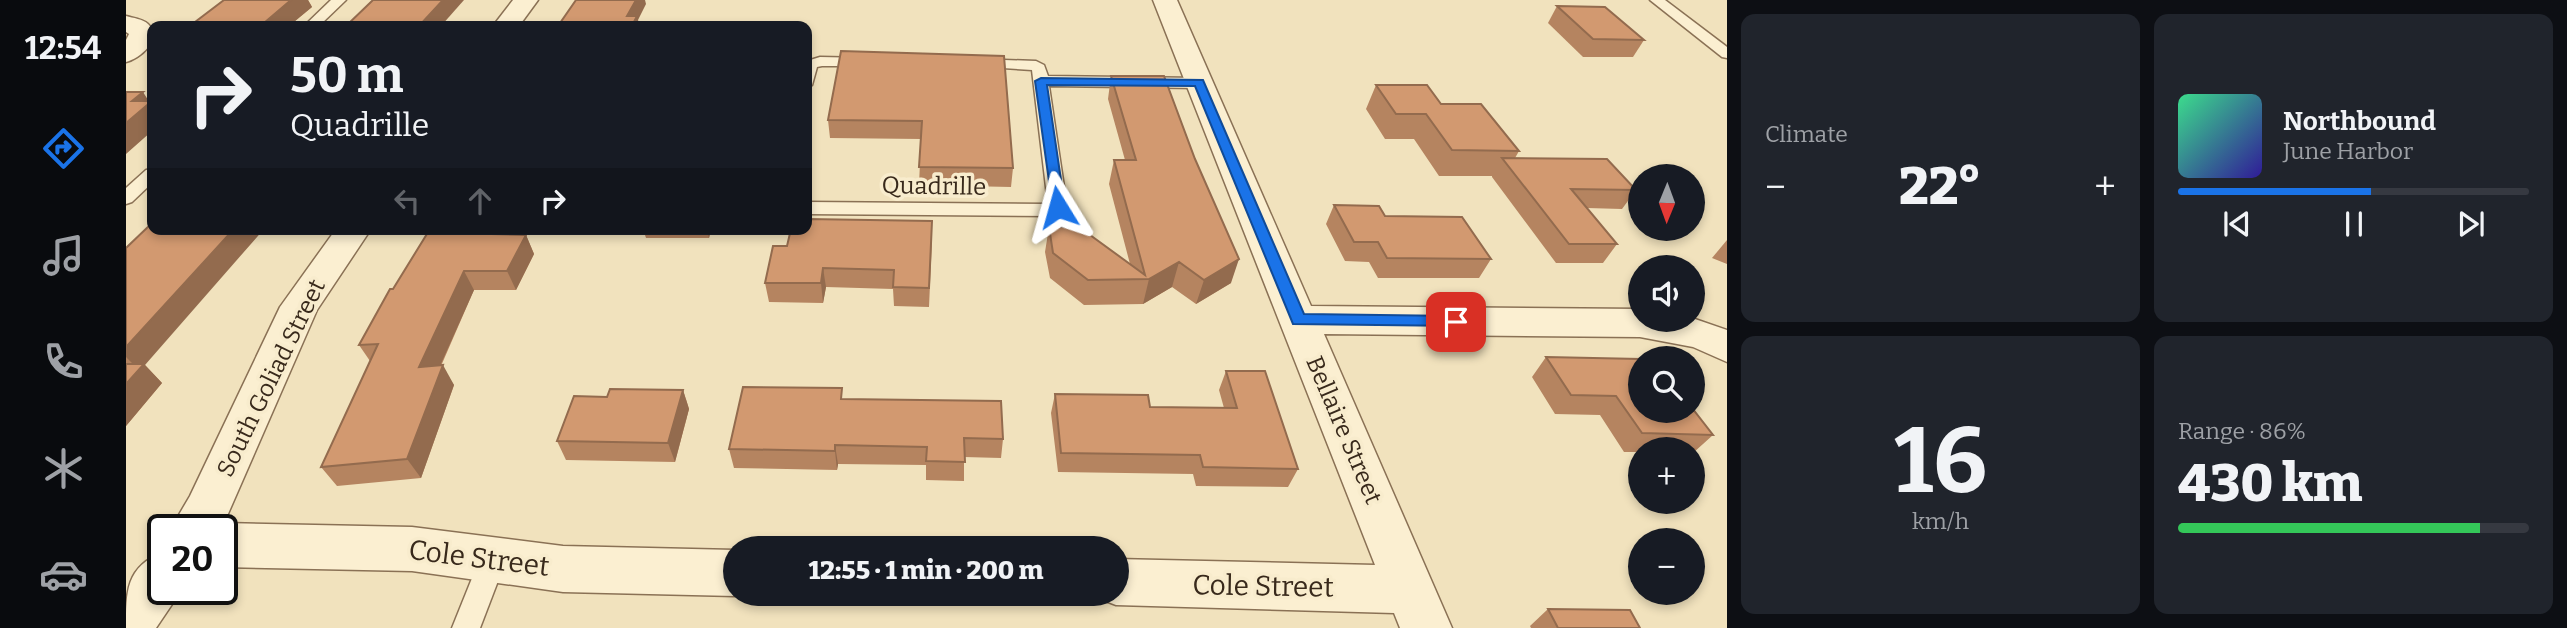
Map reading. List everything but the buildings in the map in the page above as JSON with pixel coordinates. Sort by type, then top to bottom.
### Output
[{"type":"street","points":[[510,21],[526,0]]},
{"type":"street","name":"Bellaire Street","points":[[1165,0],[1418,609]]},
{"type":"street","points":[[126,54],[139,42],[142,33],[133,27]]},
{"type":"street","name":"South Goliad Street","points":[[204,514],[299,307],[350,235]]},
{"type":"street","points":[[1298,320],[1640,323],[1702,334],[1727,347]]},
{"type":"street","name":"Cole Street","points":[[238,545],[412,549],[563,569],[723,573]]},
{"type":"street","name":"Cole Street","points":[[1129,583],[1418,609]]},
{"type":"street","points":[[126,628],[147,598]]},
{"type":"lane","points":[[317,21],[340,0]]},
{"type":"lane","points":[[1657,0],[1727,54]]},
{"type":"lane","points":[[812,64],[820,61],[886,62]]},
{"type":"lane","points":[[965,63],[1031,64],[1039,68],[1041,81],[1199,83]]},
{"type":"lane","name":"Quadrille","points":[[812,208],[1048,212],[1058,207],[1041,81]]},
{"type":"lane","points":[[126,198],[147,179]]},
{"type":"lane","points":[[466,628],[493,560]]},
{"type":"route","points":[[1058,207],[1041,81],[1199,83],[1298,320],[1456,322]]}]
